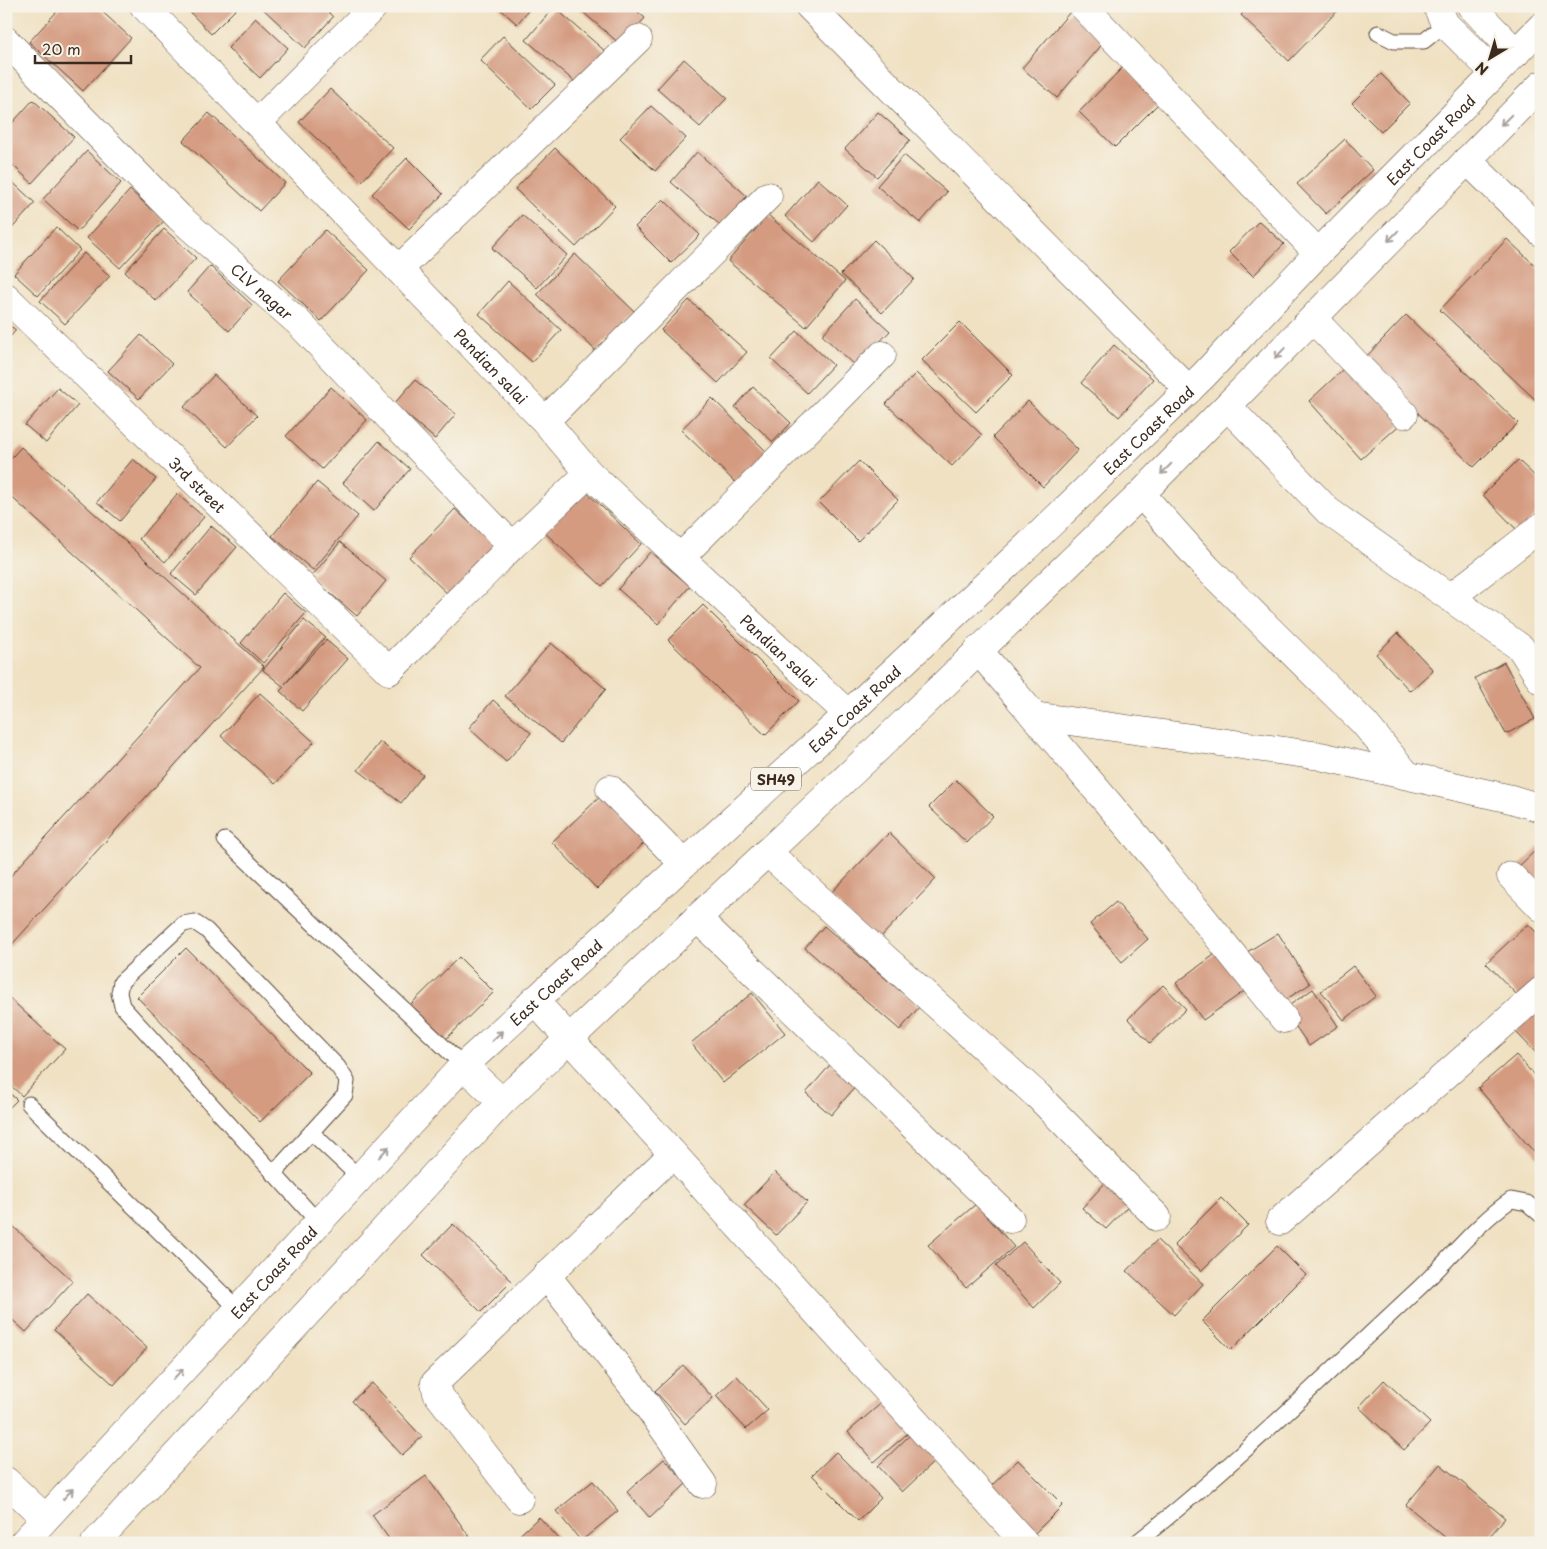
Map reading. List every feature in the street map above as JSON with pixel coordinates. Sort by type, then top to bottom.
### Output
[{"type":"street","name":"Pandian salai","points":[[144,6],[545,421],[589,473],[848,714]]},
{"type":"street","points":[[257,123],[374,6]]},
{"type":"street","points":[[809,6],[1188,390]]},
{"type":"street","points":[[1083,6],[1318,253]]},
{"type":"street","points":[[1470,6],[1516,53]]},
{"type":"street","points":[[1441,15],[1495,73]]},
{"type":"street","name":"East Coast Road","points":[[23,1543],[238,1309],[465,1067],[534,1000],[848,714],[1038,536],[1188,390],[1318,253],[1541,27]]},
{"type":"street","points":[[399,269],[638,39]]},
{"type":"street","name":"CLV nagar","points":[[6,42],[179,217],[299,323],[512,546]]},
{"type":"street","name":"SH49","points":[[95,1543],[502,1102],[767,852],[1141,494],[1541,85]]},
{"type":"street","points":[[1467,160],[1541,232]]},
{"type":"street","points":[[545,421],[768,196]]},
{"type":"street","name":"3rd street","points":[[6,297],[389,671],[512,546]]},
{"type":"street","points":[[1313,320],[1404,414]]},
{"type":"street","points":[[681,557],[882,355]]},
{"type":"street","points":[[1228,407],[1328,511],[1521,648],[1541,680]]},
{"type":"street","points":[[512,546],[589,473]]},
{"type":"street","points":[[1141,494],[1207,568],[1364,723],[1407,775]]},
{"type":"street","points":[[1451,597],[1541,527]]},
{"type":"street","points":[[978,650],[1158,862],[1284,1019]]},
{"type":"street","points":[[1034,716],[1320,756],[1511,798],[1541,808]]},
{"type":"street","points":[[610,789],[684,863]]},
{"type":"street","points":[[767,852],[1038,1096],[1157,1217]]},
{"type":"street","points":[[1511,876],[1541,907]]},
{"type":"street","points":[[697,918],[1010,1219]]},
{"type":"street","points":[[1280,1221],[1541,991]]},
{"type":"street","points":[[534,1000],[1025,1543]]},
{"type":"street","points":[[465,1067],[502,1102]]},
{"type":"street","points":[[519,1499],[437,1393],[435,1382],[673,1154]]},
{"type":"street","points":[[546,1275],[639,1394],[703,1484]]},
{"type":"street","points":[[6,1481],[46,1518]]},
{"type":"lane","points":[[1378,33],[1394,41],[1424,42],[1441,15]]},
{"type":"lane","points":[[225,840],[465,1067]]},
{"type":"lane","points":[[274,1174],[345,1095],[347,1081],[338,1067],[206,930],[194,922],[183,924],[121,982],[119,992],[122,1006],[274,1174],[319,1223]]},
{"type":"lane","points":[[30,1104],[238,1309]]},
{"type":"lane","points":[[311,1132],[360,1178]]},
{"type":"lane","points":[[1136,1543],[1261,1437],[1447,1262],[1495,1211],[1511,1200],[1527,1203],[1541,1215]]},
{"type":"building","points":[[62,6],[96,6],[131,38],[83,91],[29,42]]},
{"type":"building","points":[[184,6],[239,6],[211,34]]},
{"type":"building","points":[[260,6],[322,6],[333,17],[305,48]]},
{"type":"building","points":[[497,6],[532,6],[517,24]]},
{"type":"building","points":[[576,6],[631,6],[645,18],[621,45]]},
{"type":"building","points":[[1250,6],[1342,6],[1289,61],[1241,15]]},
{"type":"building","points":[[554,7],[606,52],[576,83],[526,40]]},
{"type":"building","points":[[1070,12],[1105,41],[1057,98],[1022,68]]},
{"type":"building","points":[[256,18],[288,48],[260,78],[228,48]]},
{"type":"building","points":[[503,36],[555,85],[531,109],[480,60]]},
{"type":"building","points":[[684,59],[727,98],[700,127],[657,89]]},
{"type":"building","points":[[1124,66],[1160,102],[1115,147],[1079,112]]},
{"type":"building","points":[[1381,74],[1410,103],[1381,132],[1352,103]]},
{"type":"building","points":[[330,89],[393,148],[362,181],[299,122]]},
{"type":"building","points":[[33,100],[74,137],[32,183],[6,159],[6,130]]},
{"type":"building","points":[[651,106],[686,138],[655,171],[620,138]]},
{"type":"building","points":[[878,112],[910,140],[877,177],[845,149]]},
{"type":"building","points":[[209,113],[285,183],[259,211],[183,141]]},
{"type":"building","points":[[1345,139],[1373,170],[1326,214],[1297,184]]},
{"type":"building","points":[[555,148],[615,206],[576,247],[515,189]]},
{"type":"building","points":[[87,151],[121,183],[78,231],[43,199]]},
{"type":"building","points":[[697,152],[747,196],[721,226],[671,182]]},
{"type":"building","points":[[904,155],[947,192],[920,223],[877,186]]},
{"type":"building","points":[[407,158],[443,194],[409,229],[372,194]]},
{"type":"building","points":[[6,176],[35,203],[6,235]]},
{"type":"building","points":[[818,179],[847,205],[814,242],[785,216]]},
{"type":"building","points":[[130,190],[164,221],[120,268],[87,238]]},
{"type":"building","points":[[663,199],[700,235],[671,263],[635,227]]},
{"type":"building","points":[[522,215],[567,255],[537,288],[492,248]]},
{"type":"building","points":[[768,215],[845,281],[806,327],[728,261]]},
{"type":"building","points":[[1259,221],[1284,244],[1253,276],[1229,252]]},
{"type":"building","points":[[56,227],[80,250],[38,296],[14,274]]},
{"type":"building","points":[[164,229],[196,258],[156,301],[125,272]]},
{"type":"building","points":[[325,230],[369,270],[321,321],[278,281]]},
{"type":"building","points":[[1507,239],[1541,271],[1541,405],[1440,310]]},
{"type":"building","points":[[874,240],[914,279],[882,313],[841,274]]},
{"type":"building","points":[[84,253],[110,276],[65,324],[40,301]]},
{"type":"building","points":[[575,254],[634,311],[596,351],[537,294]]},
{"type":"building","points":[[210,266],[252,305],[229,331],[187,292]]},
{"type":"building","points":[[508,281],[561,330],[532,362],[479,314]]},
{"type":"building","points":[[855,299],[890,331],[856,367],[822,335]]},
{"type":"building","points":[[689,300],[747,352],[718,383],[661,330]]},
{"type":"building","points":[[1406,315],[1518,423],[1474,467],[1363,360]]},
{"type":"building","points":[[960,322],[1013,375],[976,412],[922,360]]},
{"type":"building","points":[[6,323],[16,330],[6,342]]},
{"type":"building","points":[[797,331],[833,365],[807,393],[771,359]]},
{"type":"building","points":[[141,335],[172,364],[139,399],[108,371]]},
{"type":"building","points":[[1114,345],[1153,379],[1119,417],[1081,383]]},
{"type":"building","points":[[1351,362],[1404,421],[1361,459],[1309,401]]},
{"type":"building","points":[[916,373],[982,435],[952,466],[886,404]]},
{"type":"building","points":[[214,375],[257,416],[227,447],[184,407]]},
{"type":"building","points":[[415,380],[456,414],[435,439],[394,404]]},
{"type":"building","points":[[331,387],[367,420],[322,469],[286,436]]},
{"type":"building","points":[[753,387],[791,423],[773,442],[735,407]]},
{"type":"building","points":[[58,388],[78,405],[46,443],[25,425]]},
{"type":"building","points":[[712,398],[768,453],[738,485],[681,430]]},
{"type":"building","points":[[1028,401],[1078,450],[1043,487],[993,437]]},
{"type":"building","points":[[379,441],[410,469],[374,511],[343,483]]},
{"type":"building","points":[[21,447],[264,667],[6,951],[6,881],[200,668],[6,492],[6,464]]},
{"type":"building","points":[[133,459],[156,479],[120,521],[97,502]]},
{"type":"building","points":[[1518,460],[1541,482],[1541,510],[1519,532],[1483,495]]},
{"type":"building","points":[[859,461],[898,500],[858,541],[819,502]]},
{"type":"building","points":[[317,482],[358,516],[313,570],[272,536]]},
{"type":"building","points":[[582,488],[641,544],[602,586],[542,530]]},
{"type":"building","points":[[177,494],[204,517],[165,562],[139,539]]},
{"type":"building","points":[[455,509],[497,548],[451,597],[409,557]]},
{"type":"building","points":[[211,526],[237,547],[196,595],[171,574]]},
{"type":"building","points":[[340,542],[386,581],[357,616],[311,577]]},
{"type":"building","points":[[650,552],[690,586],[658,624],[618,589]]},
{"type":"building","points":[[283,593],[306,613],[263,663],[241,643]]},
{"type":"building","points":[[703,605],[799,701],[765,735],[668,640]]},
{"type":"building","points":[[304,620],[325,637],[285,684],[326,640],[348,659],[302,711],[280,691],[284,687],[263,670]]},
{"type":"building","points":[[1398,633],[1433,670],[1410,691],[1376,654]]},
{"type":"building","points":[[551,643],[606,689],[561,743],[505,696]]},
{"type":"building","points":[[1504,662],[1535,719],[1506,734],[1475,678]]},
{"type":"building","points":[[260,693],[314,742],[275,784],[221,736]]},
{"type":"building","points":[[493,700],[531,733],[506,762],[469,728]]},
{"type":"building","points":[[380,742],[423,775],[401,803],[358,770]]},
{"type":"building","points":[[956,780],[993,816],[967,843],[929,807]]},
{"type":"building","points":[[603,794],[647,840],[597,889],[552,842]]},
{"type":"building","points":[[889,833],[936,879],[877,941],[829,895]]},
{"type":"building","points":[[1541,845],[1541,899],[1513,872]]},
{"type":"building","points":[[1116,902],[1148,939],[1122,962],[1090,924]]},
{"type":"building","points":[[1528,924],[1541,937],[1541,984],[1523,1001],[1486,963]]},
{"type":"building","points":[[824,926],[919,1007],[900,1030],[805,948]]},
{"type":"building","points":[[1278,933],[1310,984],[1280,1003],[1247,952]]},
{"type":"building","points":[[186,948],[310,1073],[260,1122],[137,997]]},
{"type":"building","points":[[1218,952],[1246,990],[1203,1020],[1176,983]]},
{"type":"building","points":[[459,957],[494,992],[442,1043],[407,1008]]},
{"type":"building","points":[[1353,966],[1376,996],[1344,1020],[1321,991]]},
{"type":"building","points":[[1163,985],[1186,1009],[1150,1043],[1128,1019]]},
{"type":"building","points":[[1313,989],[1338,1026],[1309,1046],[1284,1009]]},
{"type":"building","points":[[752,993],[785,1033],[723,1083],[691,1043]]},
{"type":"building","points":[[6,995],[65,1049],[22,1096],[6,1081]]},
{"type":"building","points":[[1541,1007],[1541,1058],[1515,1031]]},
{"type":"building","points":[[1516,1055],[1541,1083],[1541,1160],[1478,1088]]},
{"type":"building","points":[[831,1064],[856,1086],[831,1115],[806,1093]]},
{"type":"building","points":[[6,1090],[17,1100],[6,1111]]},
{"type":"building","points":[[775,1172],[807,1202],[776,1235],[744,1205]]},
{"type":"building","points":[[1106,1182],[1130,1204],[1106,1229],[1082,1208]]},
{"type":"building","points":[[1221,1198],[1248,1225],[1201,1271],[1174,1245]]},
{"type":"building","points":[[976,1204],[1014,1247],[966,1288],[928,1245]]},
{"type":"building","points":[[6,1220],[73,1281],[26,1332],[6,1314]]},
{"type":"building","points":[[453,1224],[512,1281],[481,1312],[423,1255]]},
{"type":"building","points":[[1157,1240],[1203,1284],[1174,1315],[1127,1271]]},
{"type":"building","points":[[1023,1242],[1060,1283],[1034,1308],[996,1266]]},
{"type":"building","points":[[1277,1246],[1306,1275],[1231,1350],[1202,1321]]},
{"type":"building","points":[[87,1294],[147,1348],[114,1385],[54,1330]]},
{"type":"building","points":[[683,1365],[713,1398],[685,1424],[655,1391]]},
{"type":"building","points":[[737,1376],[768,1410],[746,1429],[716,1396]]},
{"type":"building","points":[[1384,1380],[1430,1423],[1404,1450],[1359,1407]]},
{"type":"building","points":[[372,1383],[422,1437],[402,1455],[352,1401]]},
{"type":"building","points":[[886,1399],[913,1429],[874,1462],[848,1432]]},
{"type":"building","points":[[913,1432],[938,1458],[902,1492],[878,1466]]},
{"type":"building","points":[[836,1452],[881,1498],[858,1521],[812,1475]]},
{"type":"building","points":[[664,1459],[687,1483],[650,1518],[627,1492]]},
{"type":"building","points":[[1018,1460],[1063,1505],[1033,1535],[988,1489]]},
{"type":"building","points":[[1440,1464],[1505,1518],[1484,1543],[1452,1543],[1406,1505]]},
{"type":"building","points":[[426,1476],[474,1543],[392,1543],[372,1515]]},
{"type":"building","points":[[593,1481],[618,1511],[581,1541],[556,1511]]},
{"type":"building","points":[[539,1517],[563,1543],[511,1543]]}]
